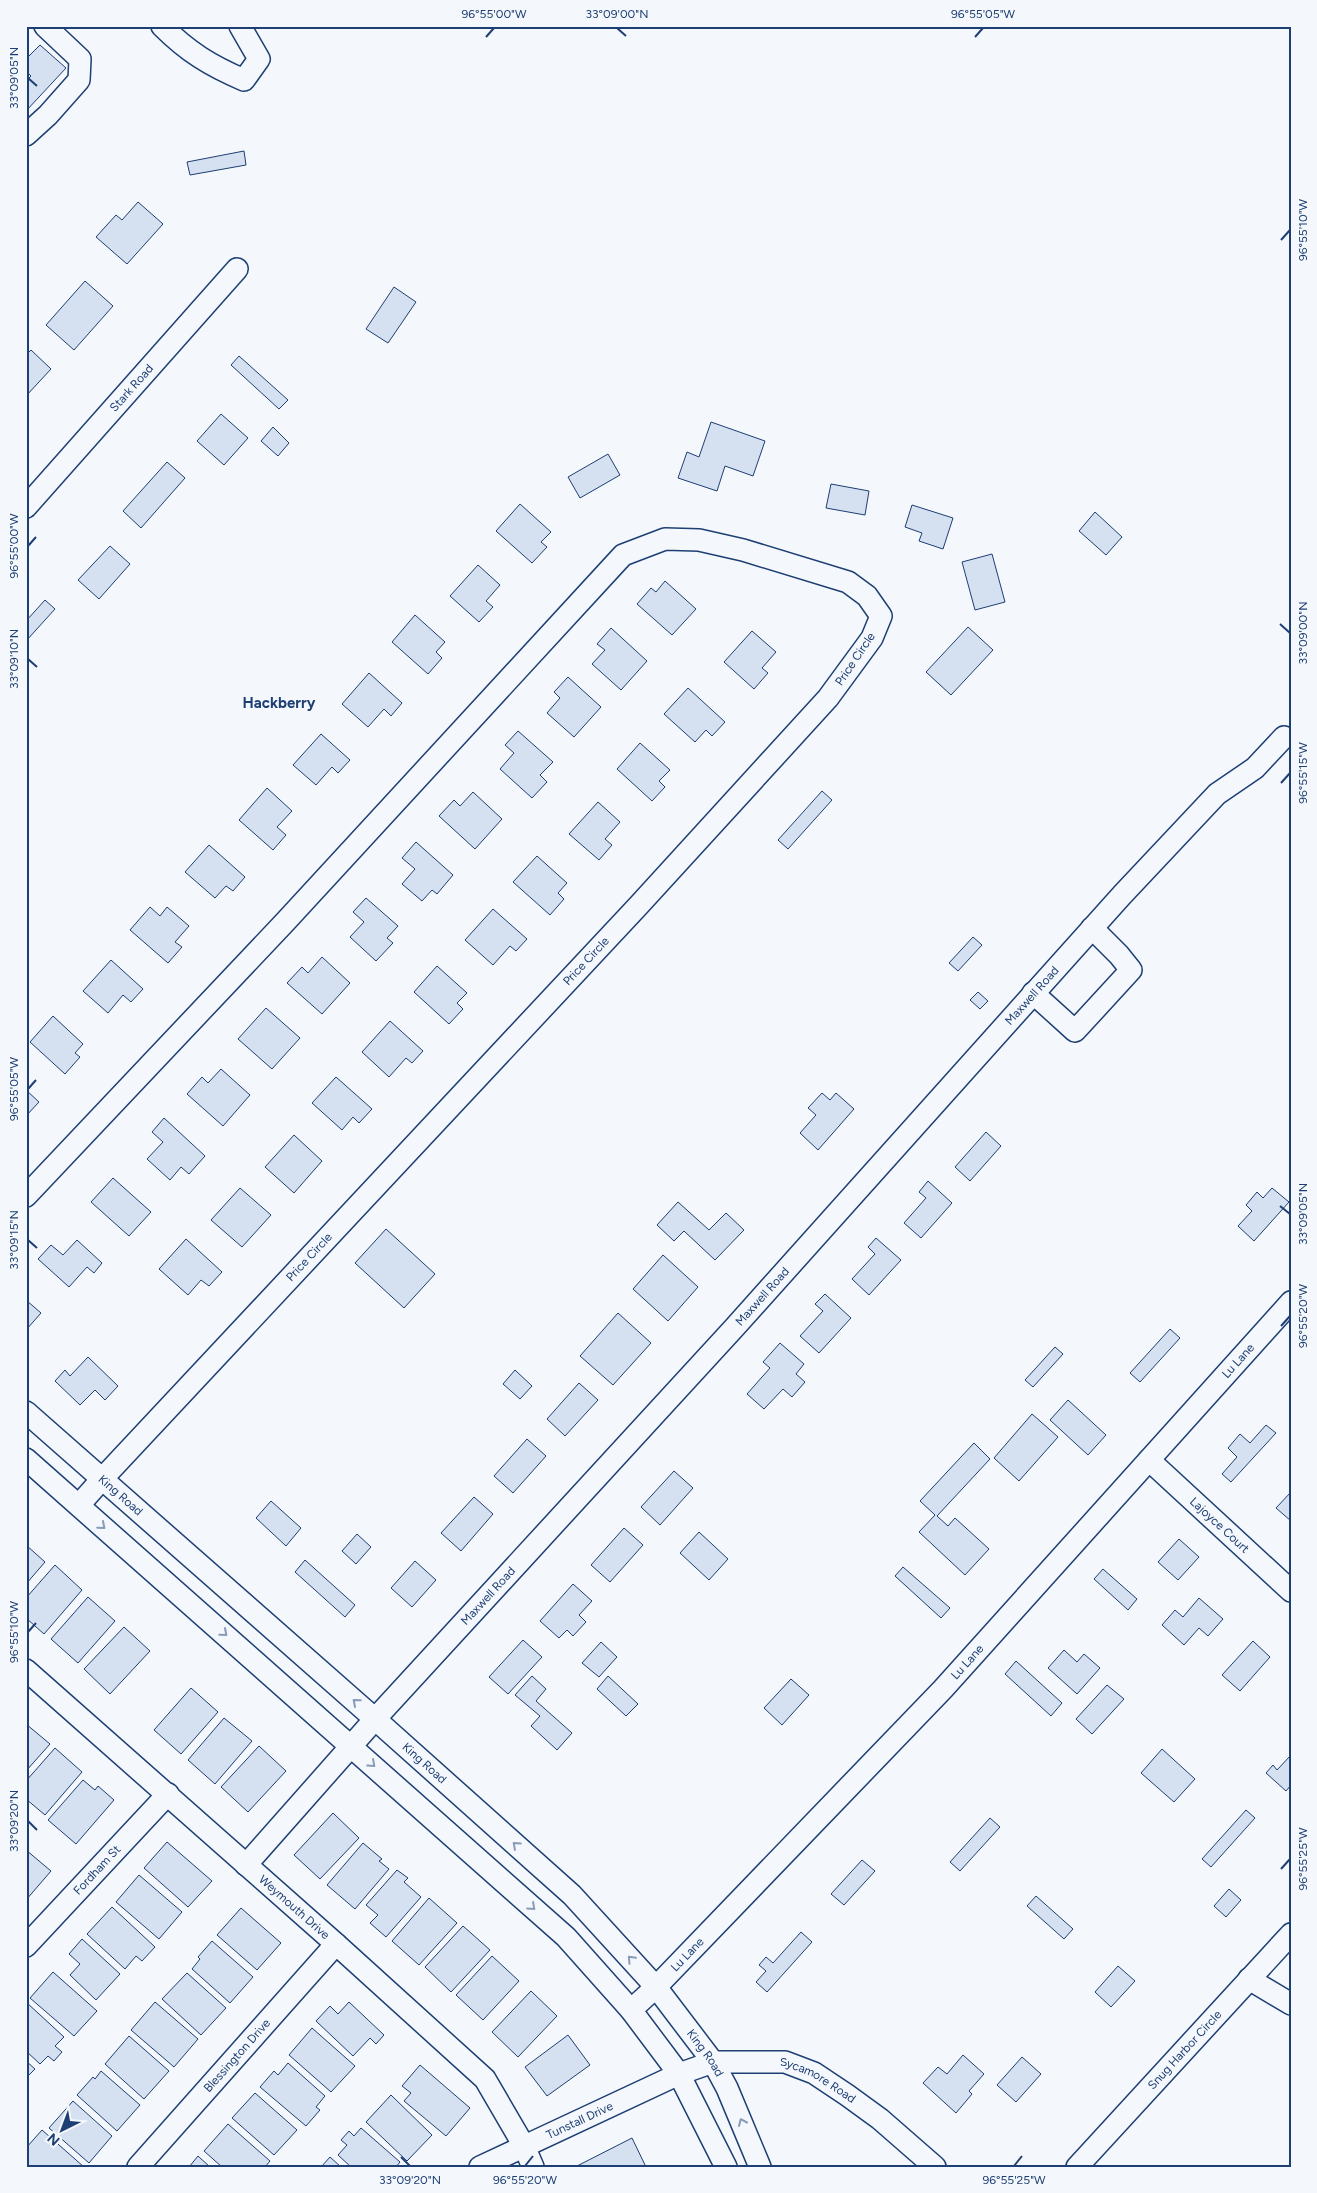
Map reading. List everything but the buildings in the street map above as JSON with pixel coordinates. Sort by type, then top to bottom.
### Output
[{"type":"street","points":[[26,135],[48,116],[79,80],[80,59],[45,26]]},
{"type":"street","points":[[162,26],[181,45],[213,66],[244,80],[259,59],[240,26]]},
{"type":"street","name":"Stark Road","points":[[26,507],[237,269]]},
{"type":"street","name":"Price Circle","points":[[26,1196],[286,922],[623,555],[665,539],[699,540],[743,550],[848,582],[867,596],[881,616],[872,638],[828,698],[639,905],[79,1505]]},
{"type":"street","name":"Maxwell Road","points":[[246,1865],[376,1719],[734,1328],[1092,928],[1217,794],[1254,768],[1284,738]]},
{"type":"street","points":[[1033,993],[1075,1031],[1125,977],[1131,970],[1092,928]]},
{"type":"street","name":"Lu Lane","points":[[631,2010],[656,1987],[943,1689],[1291,1302]]},
{"type":"street","name":"King Road","points":[[26,1412],[376,1719],[572,1895],[656,1987],[713,2062],[727,2088],[760,2167]]},
{"type":"street","points":[[26,1459],[566,1937],[631,2010],[678,2074],[726,2167]]},
{"type":"street","name":"Lajoyce Court","points":[[1149,1460],[1291,1591]]},
{"type":"street","name":"Weymouth Drive","points":[[26,1670],[336,1944],[485,2080],[524,2146],[533,2167]]},
{"type":"street","name":"Fordham St","points":[[26,1946],[168,1794]]},
{"type":"street","name":"Snug Harbor Circle","points":[[1077,2167],[1291,1934]]},
{"type":"street","name":"Blessington Drive","points":[[138,2167],[336,1944]]},
{"type":"street","points":[[1249,1979],[1291,2004]]},
{"type":"street","name":"Sycamore Road","points":[[678,2074],[713,2062],[785,2062],[814,2074],[847,2094],[880,2119],[934,2167]]},
{"type":"street","name":"Tunstall Drive","points":[[480,2167],[678,2074]]},
{"type":"district","name":"Hackberry","points":[[279,703]]}]
